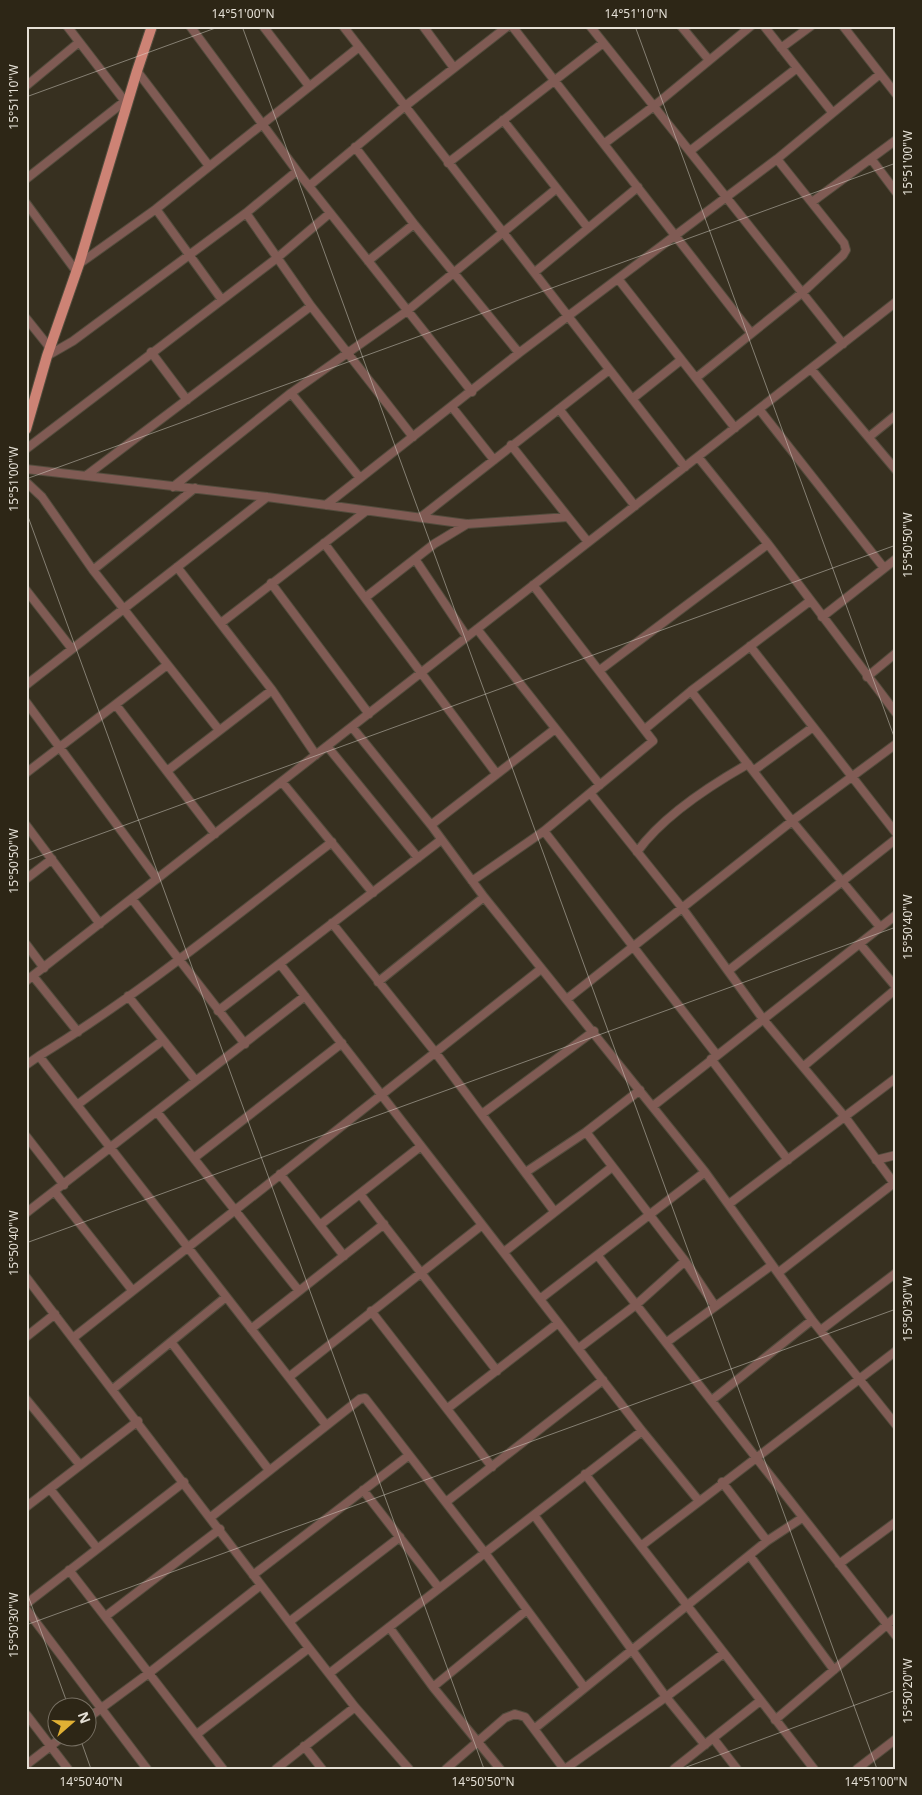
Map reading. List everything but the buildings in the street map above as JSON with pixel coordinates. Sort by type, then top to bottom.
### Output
[{"type":"main road","points":[[26,428],[48,352],[78,268],[126,103],[152,26]]},
{"type":"street","points":[[26,179],[126,103],[78,43],[67,26]]},
{"type":"street","points":[[190,26],[309,186],[472,392]]},
{"type":"street","points":[[263,26],[309,86]]},
{"type":"street","points":[[344,26],[404,107],[504,232],[608,370],[685,467]]},
{"type":"street","points":[[422,26],[454,68]]},
{"type":"street","points":[[309,186],[404,107],[508,26]]},
{"type":"street","points":[[512,26],[557,80],[752,332]]},
{"type":"street","points":[[590,26],[843,344]]},
{"type":"street","points":[[681,26],[709,60]]},
{"type":"street","points":[[605,143],[654,106],[751,26]]},
{"type":"street","points":[[764,26],[832,112]]},
{"type":"street","points":[[781,48],[811,26]]},
{"type":"street","points":[[843,26],[896,94]]},
{"type":"street","points":[[27,85],[78,43]]},
{"type":"street","points":[[448,163],[603,43]]},
{"type":"street","points":[[26,203],[78,268],[263,125],[359,47]]},
{"type":"street","points":[[690,151],[796,68]]},
{"type":"street","points":[[137,71],[209,166]]},
{"type":"street","points":[[326,506],[519,353],[727,198],[880,74]]},
{"type":"street","points":[[503,120],[588,228]]},
{"type":"street","points":[[812,202],[872,160],[896,140]]},
{"type":"street","points":[[355,147],[414,224],[519,353]]},
{"type":"street","points":[[696,378],[803,292],[846,250],[844,243],[777,159]]},
{"type":"street","points":[[872,160],[896,192]]},
{"type":"street","points":[[28,323],[48,352],[73,341],[246,213],[298,171]]},
{"type":"street","points":[[535,272],[638,187]]},
{"type":"street","points":[[173,487],[291,393],[407,310],[556,189]]},
{"type":"street","points":[[156,209],[222,300]]},
{"type":"street","points":[[246,213],[311,306],[413,437]]},
{"type":"street","points":[[26,449],[58,427],[151,352],[277,258],[330,213]]},
{"type":"street","points":[[368,261],[414,224]]},
{"type":"street","points":[[619,280],[734,428]]},
{"type":"street","points":[[26,982],[896,302]]},
{"type":"street","points":[[88,475],[311,306]]},
{"type":"street","points":[[151,352],[187,400]]},
{"type":"street","points":[[632,400],[681,360]]},
{"type":"street","points":[[811,369],[896,470]]},
{"type":"street","points":[[422,517],[608,370]]},
{"type":"street","points":[[291,393],[360,478]]},
{"type":"street","points":[[452,407],[494,460]]},
{"type":"street","points":[[559,409],[635,506]]},
{"type":"street","points":[[758,409],[884,568]]},
{"type":"street","points":[[869,436],[896,415]]},
{"type":"street","points":[[512,445],[588,542]]},
{"type":"street","points":[[698,456],[768,544],[896,713]]},
{"type":"street","points":[[26,469],[195,488],[467,524],[568,518]]},
{"type":"street","points":[[26,482],[42,497],[93,570],[218,730]]},
{"type":"street","points":[[93,570],[195,488]]},
{"type":"street","points":[[26,685],[267,497]]},
{"type":"street","points":[[221,623],[366,511]]},
{"type":"street","points":[[366,597],[434,544],[467,524]]},
{"type":"street","points":[[324,543],[496,773]]},
{"type":"street","points":[[600,670],[768,544]]},
{"type":"street","points":[[415,559],[468,637]]},
{"type":"street","points":[[822,617],[896,559]]},
{"type":"street","points":[[177,567],[272,690],[316,755]]},
{"type":"street","points":[[271,583],[369,714]]},
{"type":"street","points":[[472,881],[544,831],[652,743],[645,729],[534,585]]},
{"type":"street","points":[[26,590],[72,649]]},
{"type":"street","points":[[645,729],[691,691],[810,601]]},
{"type":"street","points":[[477,630],[600,785]]},
{"type":"street","points":[[750,646],[896,833]]},
{"type":"street","points":[[867,677],[896,653]]},
{"type":"street","points":[[26,773],[167,665]]},
{"type":"street","points":[[167,771],[272,690]]},
{"type":"street","points":[[691,691],[792,821],[880,928]]},
{"type":"street","points":[[26,702],[61,746],[157,879]]},
{"type":"street","points":[[116,705],[215,834]]},
{"type":"street","points":[[352,727],[431,825],[484,897],[541,969],[594,1031],[730,1204],[812,1320],[858,1380],[896,1425]]},
{"type":"street","points":[[637,852],[647,839],[675,815],[725,778],[750,768],[813,727]]},
{"type":"street","points":[[431,825],[496,773],[555,730]]},
{"type":"street","points":[[567,999],[792,821],[896,744]]},
{"type":"street","points":[[327,746],[418,858]]},
{"type":"street","points":[[282,782],[373,892]]},
{"type":"street","points":[[591,794],[683,909],[763,1019],[845,1117],[895,1185],[778,1272]]},
{"type":"street","points":[[26,825],[100,924]]},
{"type":"street","points":[[544,831],[633,947],[788,1160]]},
{"type":"street","points":[[728,971],[896,839]]},
{"type":"street","points":[[218,1011],[441,840]]},
{"type":"street","points":[[26,1065],[78,1032],[179,960],[332,842]]},
{"type":"street","points":[[26,879],[52,859]]},
{"type":"street","points":[[378,982],[484,897]]},
{"type":"street","points":[[132,899],[245,1044]]},
{"type":"street","points":[[653,1106],[896,915]]},
{"type":"street","points":[[332,923],[482,1114],[554,1211]]},
{"type":"street","points":[[26,944],[44,968]]},
{"type":"street","points":[[804,1066],[896,988],[860,944]]},
{"type":"street","points":[[280,964],[642,1431],[699,1500]]},
{"type":"street","points":[[73,1338],[541,969]]},
{"type":"street","points":[[33,976],[78,1032]]},
{"type":"street","points":[[128,996],[162,1041],[196,1081]]},
{"type":"street","points":[[26,1213],[111,1149],[305,996]]},
{"type":"street","points":[[482,1114],[594,1031]]},
{"type":"street","points":[[77,1105],[162,1041]]},
{"type":"street","points":[[194,1158],[342,1043]]},
{"type":"street","points":[[39,1056],[326,1425]]},
{"type":"street","points":[[730,1204],[893,1080],[896,1091]]},
{"type":"street","points":[[526,1172],[586,1132],[640,1090]]},
{"type":"street","points":[[157,1112],[299,1291]]},
{"type":"street","points":[[586,1132],[685,1261],[715,1306]]},
{"type":"street","points":[[26,1136],[64,1185]]},
{"type":"street","points":[[320,1225],[421,1146]]},
{"type":"street","points":[[876,1160],[896,1155]]},
{"type":"street","points":[[504,1252],[612,1167]]},
{"type":"street","points":[[540,1299],[705,1172]]},
{"type":"street","points":[[280,1174],[344,1256]]},
{"type":"street","points":[[55,1192],[132,1290]]},
{"type":"street","points":[[360,1194],[496,1371]]},
{"type":"street","points":[[251,1329],[384,1224]]},
{"type":"street","points":[[288,1377],[482,1225]]},
{"type":"street","points":[[598,1256],[638,1304],[802,1518],[896,1636]]},
{"type":"street","points":[[579,1348],[638,1304],[685,1261]]},
{"type":"street","points":[[666,1342],[772,1265]]},
{"type":"street","points":[[821,1330],[896,1273]]},
{"type":"street","points":[[26,1277],[138,1421],[309,1648],[409,1769]]},
{"type":"street","points":[[113,1389],[226,1297]]},
{"type":"street","points":[[371,1311],[492,1467]]},
{"type":"street","points":[[26,1337],[55,1314]]},
{"type":"street","points":[[712,1400],[812,1320]]},
{"type":"street","points":[[448,1408],[558,1323]]},
{"type":"street","points":[[171,1342],[270,1470]]},
{"type":"street","points":[[641,1546],[722,1482],[896,1351]]},
{"type":"street","points":[[446,1502],[603,1380]]},
{"type":"street","points":[[211,1517],[326,1425],[360,1399],[364,1398],[485,1553],[584,1687]]},
{"type":"street","points":[[26,1399],[80,1465]]},
{"type":"street","points":[[26,1507],[138,1421]]},
{"type":"street","points":[[330,1674],[642,1431]]},
{"type":"street","points":[[253,1575],[408,1456]]},
{"type":"street","points":[[585,1474],[814,1769]]},
{"type":"street","points":[[26,1604],[96,1548],[184,1482]]},
{"type":"street","points":[[722,1482],[768,1542]]},
{"type":"street","points":[[50,1489],[96,1548]]},
{"type":"street","points":[[363,1490],[439,1588]]},
{"type":"street","points":[[534,1515],[666,1697],[704,1745]]},
{"type":"street","points":[[534,1729],[584,1687],[750,1556],[802,1518]]},
{"type":"street","points":[[839,1564],[896,1522]]},
{"type":"street","points":[[106,1616],[220,1529]]},
{"type":"street","points":[[289,1622],[400,1538]]},
{"type":"street","points":[[750,1556],[834,1670]]},
{"type":"street","points":[[69,1570],[223,1769]]},
{"type":"street","points":[[98,1710],[149,1673],[261,1585]]},
{"type":"street","points":[[26,1609],[102,1707],[147,1769]]},
{"type":"street","points":[[433,1687],[528,1610]]},
{"type":"street","points":[[775,1720],[896,1617]]},
{"type":"street","points":[[389,1627],[433,1687],[500,1769]]},
{"type":"street","points":[[197,1734],[309,1648]]},
{"type":"street","points":[[446,1769],[511,1714],[520,1714],[565,1769],[724,1653]]},
{"type":"street","points":[[674,1769],[760,1701]]},
{"type":"street","points":[[276,1769],[355,1706]]},
{"type":"street","points":[[26,1714],[48,1742]]},
{"type":"street","points":[[713,1738],[737,1769]]},
{"type":"street","points":[[856,1769],[896,1738]]},
{"type":"street","points":[[304,1746],[322,1769]]},
{"type":"street","points":[[26,1764],[48,1748]]},
{"type":"street","points":[[52,1748],[68,1769]]}]
